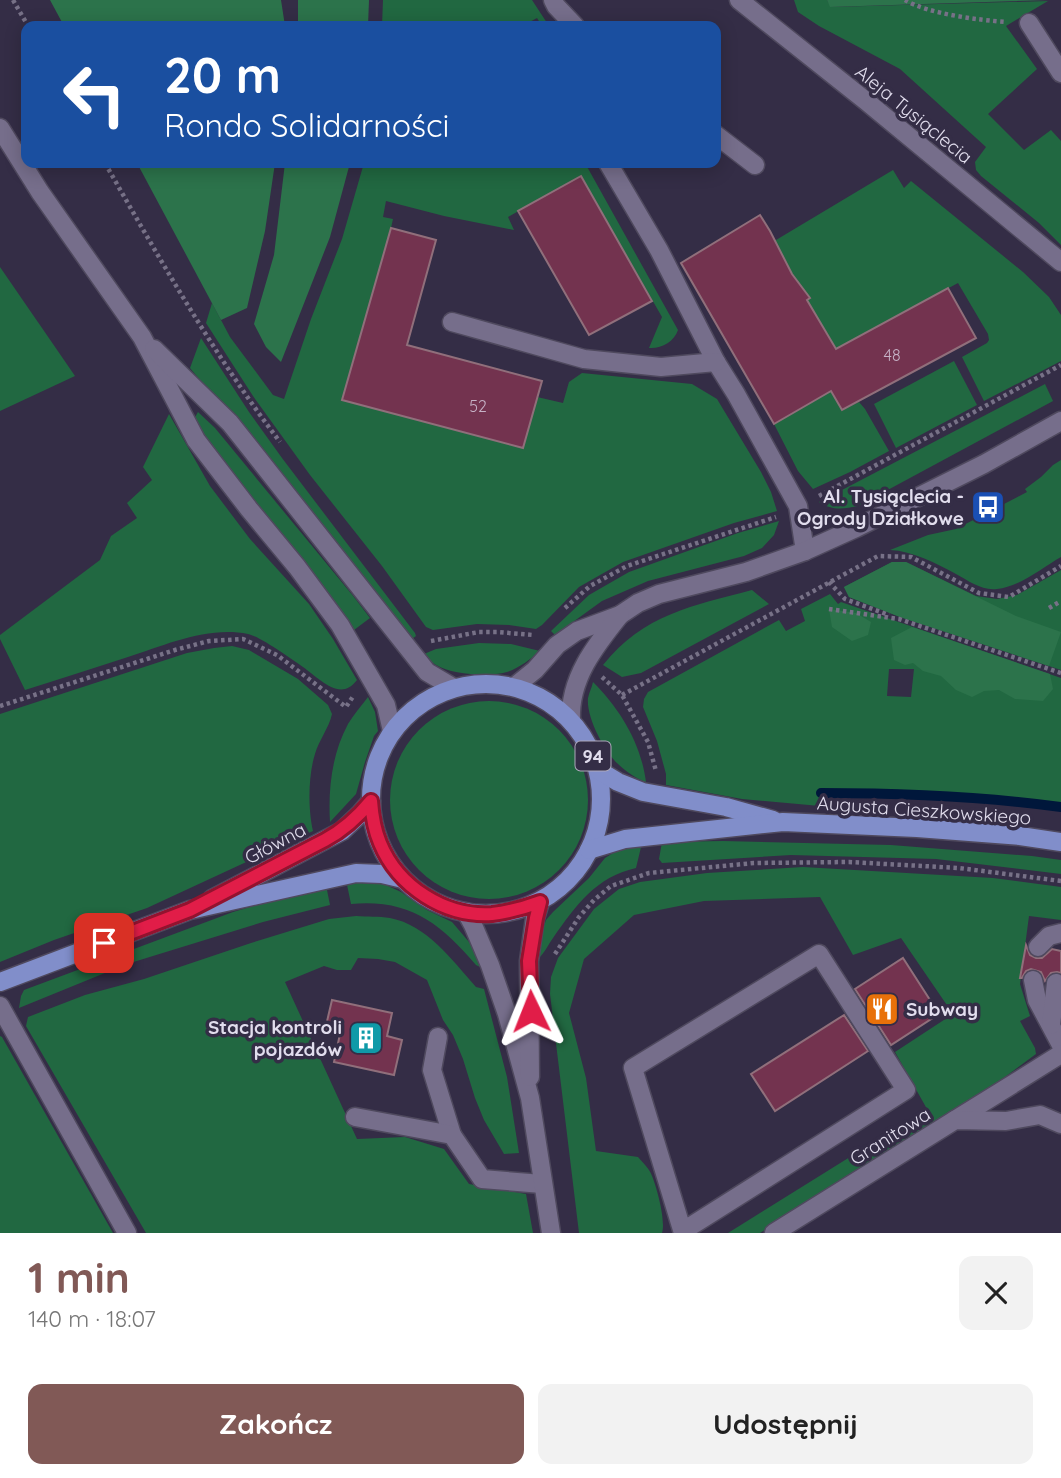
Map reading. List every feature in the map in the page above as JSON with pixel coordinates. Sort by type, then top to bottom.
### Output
[{"type":"main road","name":"94","points":[[481,684],[514,687],[543,698],[571,720],[591,751],[601,790],[597,831],[576,871],[540,902],[513,911],[489,914],[466,912],[442,905],[421,894],[403,879],[389,862],[379,843],[373,822],[371,801],[377,761],[392,731],[412,712],[433,698],[454,688],[481,684]]},
{"type":"main road","name":"Augusta Cieszkowskiego","points":[[598,770],[643,792],[726,807],[783,822]]},
{"type":"main road","name":"Główna","points":[[0,982],[190,910],[342,831],[371,801]]},
{"type":"main road","name":"Augusta Cieszkowskiego","points":[[589,850],[625,839],[783,822],[917,828],[1061,842]]},
{"type":"main road","name":"Główna","points":[[190,910],[356,873],[382,874],[403,879]]},
{"type":"street","points":[[553,0],[570,21]]},
{"type":"street","name":"Aleja Tysiąclecia","points":[[738,0],[866,101],[1061,262]]},
{"type":"street","points":[[1029,23],[1061,73]]},
{"type":"street","points":[[0,128],[21,162]]},
{"type":"street","points":[[721,139],[755,165]]},
{"type":"street","points":[[25,168],[142,337],[196,440],[340,625],[386,705],[392,731]]},
{"type":"street","points":[[611,168],[659,250],[716,362],[798,506],[805,551]]},
{"type":"street","points":[[452,322],[584,359],[661,367],[716,362]]},
{"type":"street","points":[[142,337],[230,423],[427,672],[454,688]]},
{"type":"street","points":[[514,687],[535,670],[557,645],[577,631],[620,615],[659,594],[746,572],[805,551],[984,464],[1061,421]]},
{"type":"street","points":[[571,720],[573,691],[585,665],[620,615]]},
{"type":"street","points":[[530,1098],[529,961],[540,902]]},
{"type":"street","points":[[466,912],[490,965],[507,1014],[530,1098],[551,1233]]},
{"type":"street","points":[[1038,947],[1049,936],[1061,933]]},
{"type":"street","points":[[819,954],[906,1090],[683,1232],[633,1068],[819,954]]},
{"type":"street","points":[[955,1120],[1060,1051],[1051,1025],[1037,1000],[1033,979]]},
{"type":"street","points":[[1051,1025],[1056,983]]},
{"type":"street","points":[[0,1006],[127,1233]]},
{"type":"street","points":[[438,1037],[432,1070],[452,1135],[482,1179],[542,1184]]},
{"type":"street","name":"Granitowa","points":[[774,1233],[955,1120],[1006,1121],[1040,1115],[1061,1124]]},
{"type":"street","points":[[355,1117],[452,1135]]},
{"type":"path","points":[[13,0],[25,21]]},
{"type":"path","points":[[905,0],[916,6],[981,20],[1029,23]]},
{"type":"path","points":[[108,168],[239,387],[280,443]]},
{"type":"path","points":[[1050,371],[1061,365]]},
{"type":"path","points":[[622,695],[878,556],[911,557],[979,593],[1009,597],[1061,566]]},
{"type":"path","points":[[829,582],[845,599],[1061,673]]},
{"type":"path","points":[[1049,608],[1061,601]]},
{"type":"path","points":[[829,609],[899,619]]},
{"type":"path","points":[[423,643],[479,632],[519,634]]},
{"type":"path","points":[[0,706],[175,650],[209,641],[243,639],[277,655],[346,707]]},
{"type":"path","points":[[598,674],[622,695],[648,743],[657,776]]},
{"type":"path","points":[[553,957],[579,917],[594,900],[611,886],[649,873],[754,863],[849,862],[959,868],[1061,881]]},
{"type":"green space","points":[[50,0],[281,0],[284,21],[61,21]]},
{"type":"green space","points":[[298,0],[369,0],[368,21],[298,21]]},
{"type":"green space","points":[[383,0],[532,0],[546,21],[539,21],[537,18],[531,21],[382,21]]},
{"type":"green space","points":[[794,0],[827,0],[831,7],[1048,1],[1006,26],[1037,69],[988,114],[1024,150],[1051,130],[1061,141],[1061,245],[976,170],[975,162],[986,147],[900,69],[819,26],[798,12]]},
{"type":"green space","points":[[827,0],[1050,0],[830,7]]},
{"type":"green space","points":[[140,168],[274,168],[265,231],[247,308],[221,320]]},
{"type":"green space","points":[[284,168],[349,168],[330,237],[281,362],[266,347],[254,324],[274,255]]},
{"type":"green space","points":[[363,168],[588,168],[678,330],[673,338],[666,344],[649,348],[662,317],[581,176],[508,217],[514,230],[386,201],[383,217],[393,219],[391,228],[342,399],[522,448],[537,397],[563,403],[569,382],[582,373],[692,384],[717,399],[761,472],[777,511],[734,523],[623,562],[579,587],[536,629],[477,624],[433,630],[426,627],[310,475],[253,396],[206,323],[212,303],[230,337],[273,395],[284,399],[342,239]]},
{"type":"green space","points":[[893,170],[904,188],[911,181],[1023,272],[1049,297],[1061,315],[1061,361],[984,401],[962,357],[987,343],[988,334],[958,283],[814,361],[819,320],[814,320],[796,279],[781,262],[785,259],[773,239],[776,240]]},
{"type":"green space","points":[[0,267],[75,376],[0,411]]},
{"type":"green space","points":[[201,338],[282,458],[415,633],[416,636],[412,639],[190,368]]},
{"type":"green space","points":[[954,361],[977,405],[896,448],[874,404]]},
{"type":"green space","points":[[1045,384],[1053,401],[858,506],[833,508],[819,502]]},
{"type":"green space","points":[[831,391],[842,410],[859,402],[889,451],[813,489],[798,471],[774,424]]},
{"type":"green space","points":[[198,412],[215,428],[370,618],[354,630],[228,472],[194,419]]},
{"type":"green space","points":[[169,414],[210,486],[250,539],[309,604],[333,639],[357,680],[350,686],[337,689],[330,686],[260,639],[233,632],[187,638],[25,690],[0,635],[100,560],[111,536],[137,518],[127,503],[152,480],[143,467]]},
{"type":"green space","points":[[1061,460],[1061,557],[1022,581],[1005,588],[986,588],[924,558],[890,550],[928,535],[956,529],[1027,492],[1025,489]]},
{"type":"green space","points":[[779,521],[774,535],[762,548],[744,556],[648,581],[602,601],[555,635],[551,631],[589,595],[629,572]]},
{"type":"green space","points":[[892,562],[906,562],[976,596],[997,599],[1017,595],[1061,570],[1061,670],[900,617],[849,597],[844,587]]},
{"type":"green space","points":[[892,562],[906,562],[1016,616],[1061,632],[1049,666],[900,617],[849,597],[844,587]]},
{"type":"green space","points":[[752,590],[769,604],[641,673],[622,677],[603,665],[635,634],[652,623],[689,607]]},
{"type":"green space","points":[[830,594],[838,604],[841,602],[1061,678],[1061,807],[942,796],[822,793],[831,807],[742,799],[666,785],[666,774],[657,741],[643,707],[648,692],[779,620],[786,631],[805,621],[801,609]],"holes":[[[889,669],[914,669],[911,697],[887,696]]]},
{"type":"green space","points":[[829,609],[856,613],[871,622],[868,635],[852,641],[832,627]]},
{"type":"green space","points":[[912,627],[1050,674],[1053,689],[1043,701],[1015,699],[999,690],[984,691],[972,697],[956,690],[941,676],[923,671],[913,663],[905,665],[894,660],[891,638]]},
{"type":"green space","points":[[479,643],[511,644],[540,651],[525,663],[499,674],[452,671],[434,664],[424,654],[436,649]]},
{"type":"green space","points":[[232,646],[249,650],[298,679],[328,705],[332,714],[317,749],[311,772],[313,831],[147,908],[0,962],[0,714],[187,653]]},
{"type":"green space","points":[[593,682],[628,728],[639,754],[646,782],[618,764],[602,742],[588,706]]},
{"type":"green space","points":[[368,697],[375,712],[378,731],[374,736],[356,794],[330,822],[331,784],[338,747],[348,724]]},
{"type":"green space","points":[[489,701],[527,709],[559,730],[580,762],[588,800],[580,838],[559,870],[527,891],[489,899],[451,891],[419,870],[398,838],[390,800],[398,762],[419,730],[451,709]]},
{"type":"green space","points":[[662,842],[891,845],[1032,856],[1061,860],[1061,874],[936,859],[791,855],[662,863],[659,859]]},
{"type":"green space","points":[[642,843],[636,868],[609,878],[588,894],[537,960],[546,920],[553,912],[589,878],[605,858],[618,850]]},
{"type":"green space","points":[[803,867],[993,878],[1061,887],[1061,920],[1029,916],[1020,984],[1030,1016],[1020,1021],[1036,1054],[1005,1077],[760,1233],[728,1233],[927,1109],[895,1052],[953,1014],[901,938],[853,955],[820,897],[704,901],[634,915],[584,959],[569,1013],[586,1078],[596,1151],[638,1157],[646,1166],[658,1196],[663,1228],[662,1233],[579,1233],[550,994],[551,977],[558,958],[594,909],[619,889],[640,882],[707,873]]},
{"type":"green space","points":[[346,880],[386,885],[452,922],[475,949],[480,967],[449,937],[421,916],[390,905],[351,904]]},
{"type":"green space","points":[[326,885],[330,905],[263,922],[127,964],[19,1008],[24,990],[233,912]]},
{"type":"green space","points":[[356,916],[390,918],[416,928],[438,945],[476,987],[484,989],[507,1077],[519,1153],[504,1154],[484,1120],[463,1059],[427,980],[395,962],[378,959],[358,958],[351,970],[324,966],[285,982],[357,1139],[405,1137],[444,1149],[469,1184],[526,1194],[533,1233],[146,1233],[26,1026],[28,1017],[85,995],[144,979],[251,943],[329,919]]},
{"type":"green space","points":[[0,1036],[2,1037],[113,1233],[0,1233]]},
{"type":"building","points":[[581,176],[652,301],[589,335],[518,211]]},
{"type":"building","points":[[760,215],[792,274],[810,298],[807,300],[836,349],[948,288],[976,338],[842,410],[831,391],[774,424],[681,263]]},
{"type":"building","points":[[391,228],[436,240],[407,345],[542,381],[523,448],[342,400]]},
{"type":"building","points":[[1026,945],[1030,955],[1036,958],[1042,958],[1052,949],[1061,951],[1061,973],[1051,973],[1045,981],[1041,972],[1031,969],[1020,978]]},
{"type":"building","points":[[903,958],[939,1014],[891,1045],[855,989]]},
{"type":"building","name":"Stacja kontroli pojazdów","points":[[332,1000],[392,1013],[387,1036],[402,1040],[394,1075],[334,1062],[340,1034],[325,1030]]},
{"type":"building","points":[[844,1015],[868,1051],[775,1111],[751,1074]]},
{"type":"waterway","points":[[821,793],[941,796],[1061,807]]},
{"type":"place","name":"Al. Tysiąclecia - Ogrody Działkowe","points":[[988,507]]},
{"type":"place","name":"Subway","points":[[882,1009]]},
{"type":"place","name":"Stacja kontroli pojazdów","points":[[366,1038]]},
{"type":"route","points":[[104,943],[190,910],[342,831],[371,801],[379,843],[389,862],[403,879],[421,894],[442,905],[466,912],[489,914],[513,911],[540,902],[529,961],[531,1011]]}]
